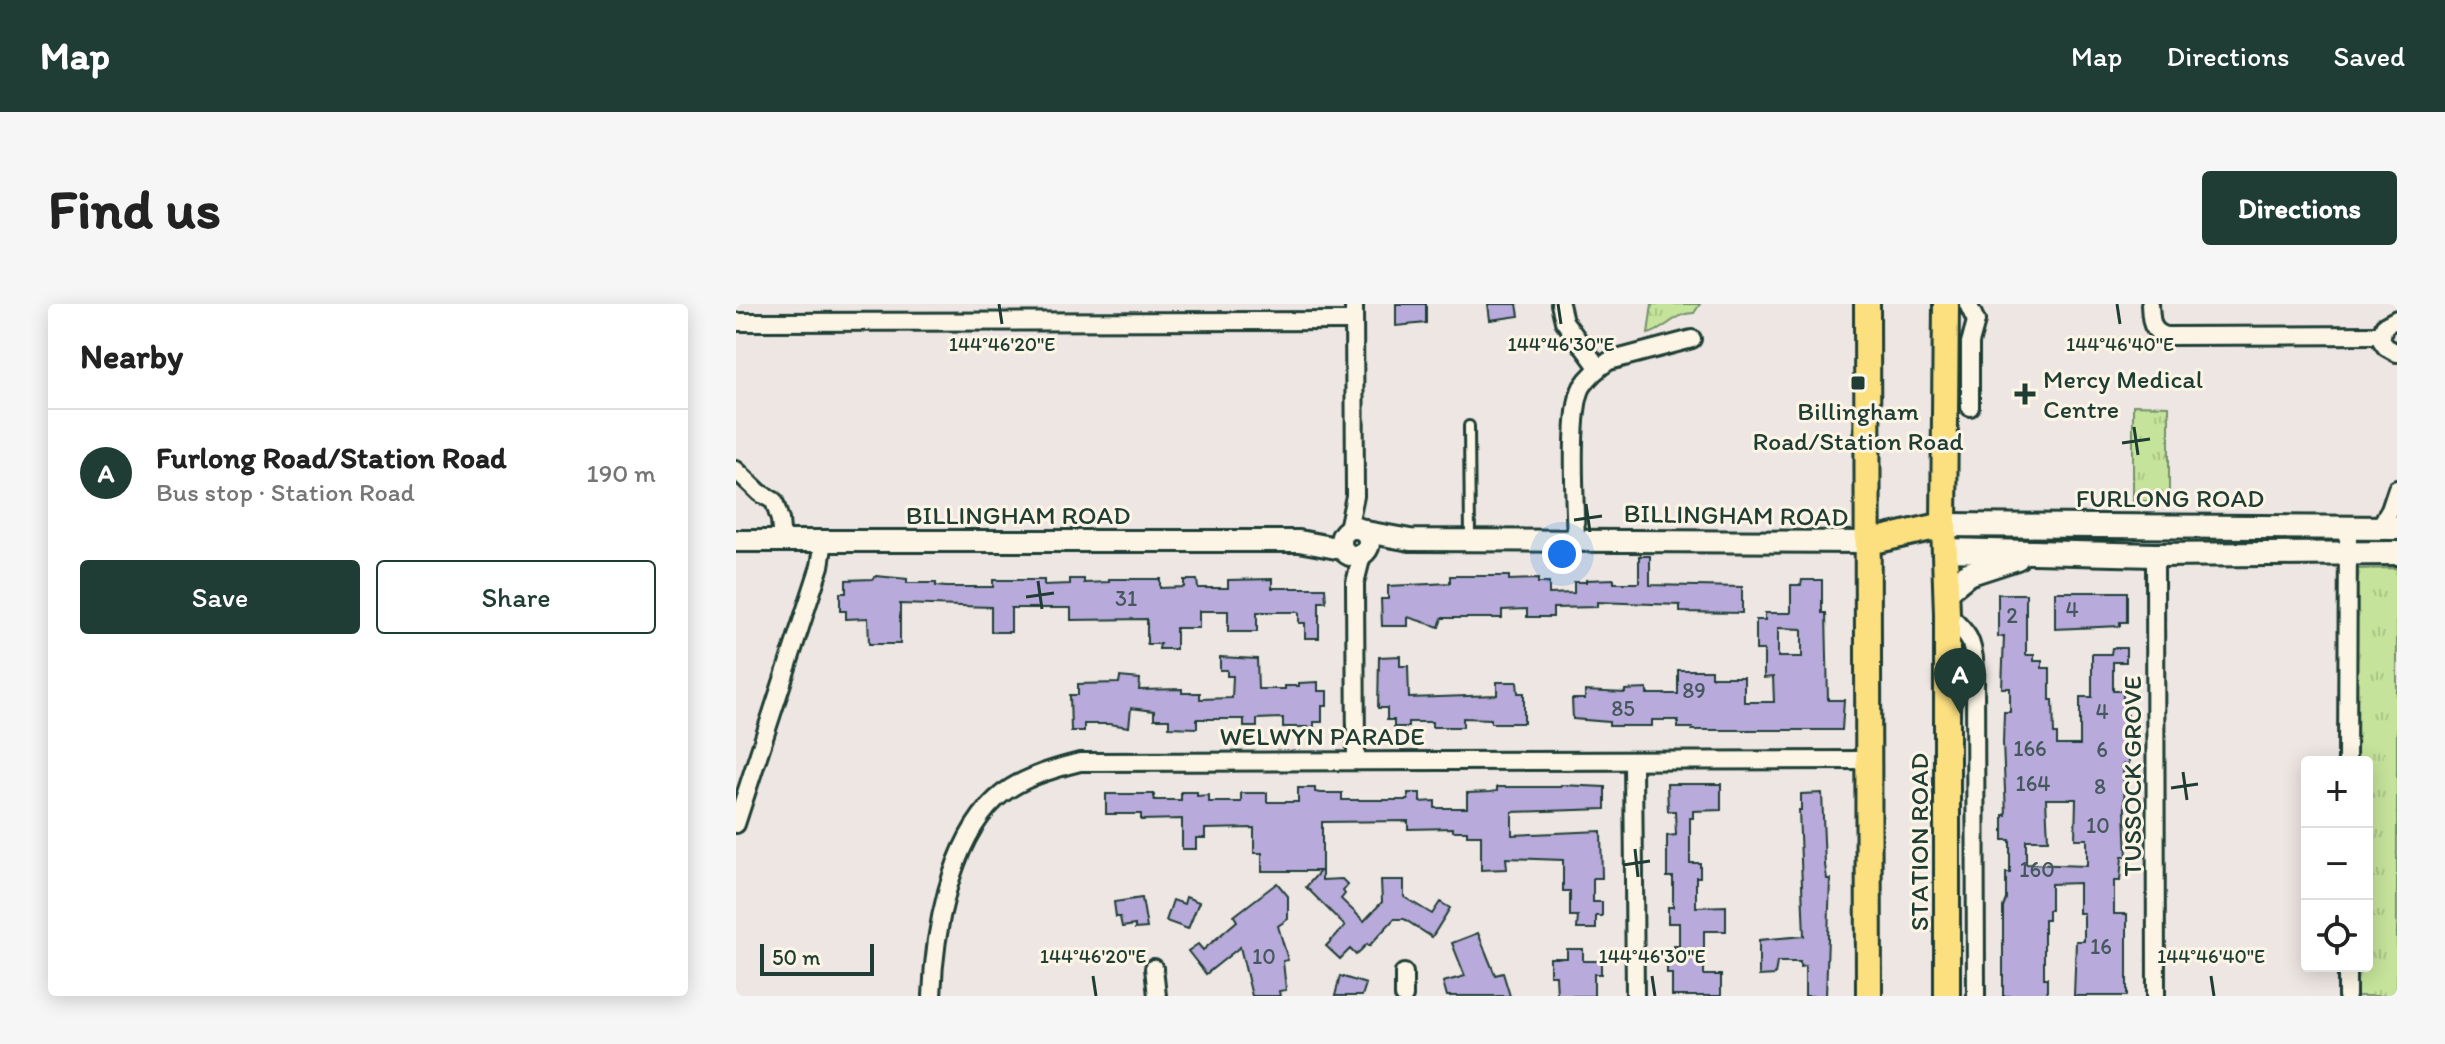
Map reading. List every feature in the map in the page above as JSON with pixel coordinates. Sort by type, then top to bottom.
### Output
[{"type":"main road","name":"STATION ROAD","points":[[1867,304],[1869,996]]},
{"type":"main road","name":"STATION ROAD","points":[[1946,314],[1947,996]]},
{"type":"main road","points":[[1869,542],[1944,525]]},
{"type":"main road","name":"FURLONG ROAD","points":[[1944,525],[2388,528]]},
{"type":"main road","points":[[1869,542],[1945,550],[2038,554],[2397,553]]},
{"type":"main road","points":[[1947,603],[1968,574],[2010,559],[2038,554]]},
{"type":"street","points":[[1560,304],[1564,321],[1598,367]]},
{"type":"street","points":[[1946,314],[1968,304],[1976,321],[1970,343],[1970,407]]},
{"type":"street","points":[[2150,304],[2152,326],[2167,336],[2381,335]]},
{"type":"street","points":[[736,322],[1354,313],[1356,760]]},
{"type":"street","points":[[2397,319],[2384,326],[2381,335],[2386,347],[2397,353]]},
{"type":"street","points":[[1576,540],[1576,412],[1582,388],[1598,367],[1609,361],[1692,339]]},
{"type":"street","points":[[736,470],[760,493],[769,512],[775,541]]},
{"type":"street","points":[[2388,528],[2397,489]]},
{"type":"street","points":[[2347,756],[2348,528]]},
{"type":"street","name":"BILLINGHAM ROAD","points":[[736,541],[1869,542]]},
{"type":"street","points":[[736,824],[820,566],[824,541]]},
{"type":"street","name":"TUSSOCK GROVE","points":[[2155,555],[2156,996]]},
{"type":"street","points":[[1947,603],[1973,645],[1976,996]]},
{"type":"street","name":"WELWYN PARADE","points":[[932,996],[934,950],[954,871],[975,826],[997,798],[1042,772],[1080,762],[1868,760]]},
{"type":"street","points":[[1633,761],[1635,996]]},
{"type":"street","points":[[1154,968],[1157,996]]},
{"type":"street","points":[[2347,972],[2347,996]]},
{"type":"street","points":[[1404,973],[1404,996]]},
{"type":"lane","points":[[1469,426],[1470,541]]},
{"type":"green space","points":[[1652,304],[1700,304],[1694,313],[1681,316],[1648,334]]},
{"type":"green space","points":[[2133,405],[2169,406],[2169,501],[2133,501]]},
{"type":"green space","points":[[2397,568],[2397,996],[2355,996],[2355,972],[2373,972],[2373,756],[2354,756],[2353,569]]},
{"type":"building","points":[[1396,304],[1426,304],[1426,323],[1396,326]]},
{"type":"building","points":[[1488,304],[1517,304],[1519,316],[1490,320]]},
{"type":"building","points":[[1639,556],[1650,556],[1650,585],[1742,587],[1742,613],[1680,612],[1680,605],[1597,602],[1597,607],[1553,608],[1553,617],[1527,617],[1527,609],[1502,610],[1502,618],[1442,618],[1439,627],[1408,617],[1408,626],[1382,626],[1381,599],[1388,599],[1388,586],[1450,583],[1450,576],[1509,576],[1509,580],[1538,579],[1538,583],[1549,583],[1549,594],[1574,593],[1574,582],[1586,580],[1614,579],[1614,583],[1639,583]]},
{"type":"building","points":[[876,576],[946,587],[993,587],[993,580],[1044,580],[1044,585],[1070,584],[1070,579],[1084,579],[1084,583],[1109,582],[1109,579],[1160,579],[1160,588],[1184,587],[1184,580],[1197,580],[1198,588],[1228,588],[1228,580],[1272,579],[1272,588],[1325,588],[1326,602],[1319,602],[1319,638],[1305,638],[1305,623],[1299,623],[1299,612],[1257,612],[1257,632],[1228,632],[1228,611],[1199,611],[1199,628],[1176,628],[1176,649],[1159,649],[1160,644],[1147,644],[1147,619],[1071,620],[1071,608],[1011,608],[1011,632],[991,632],[991,607],[900,604],[900,644],[869,644],[868,618],[846,619],[846,611],[840,611],[840,593],[846,593],[846,580],[873,579]]},
{"type":"building","points":[[1802,580],[1822,580],[1828,700],[1844,700],[1842,730],[1692,730],[1678,728],[1678,720],[1652,720],[1652,726],[1609,726],[1609,722],[1573,719],[1572,699],[1585,699],[1585,691],[1625,693],[1625,690],[1647,689],[1647,694],[1678,694],[1678,670],[1711,670],[1711,677],[1744,677],[1744,702],[1774,702],[1773,677],[1764,678],[1764,650],[1756,650],[1756,620],[1765,620],[1765,613],[1791,613],[1791,585],[1801,585]],"holes":[[[1778,628],[1802,629],[1802,657],[1778,657]]]},
{"type":"building","points":[[2055,592],[2127,592],[2127,622],[2120,622],[2120,626],[2055,629]]},
{"type":"building","points":[[1998,594],[2026,594],[2026,655],[2034,655],[2034,661],[2042,661],[2042,668],[2050,668],[2050,700],[2053,700],[2057,745],[2080,745],[2080,697],[2092,697],[2092,654],[2111,654],[2112,648],[2126,648],[2126,662],[2113,662],[2113,691],[2123,691],[2123,715],[2128,715],[2126,753],[2129,753],[2129,764],[2123,764],[2127,857],[2122,857],[2120,881],[2114,881],[2114,914],[2127,914],[2127,996],[2074,996],[2076,941],[2084,941],[2084,913],[2079,913],[2079,883],[2051,884],[2051,910],[2048,910],[2048,920],[2044,920],[2047,996],[2003,996],[2003,907],[2006,873],[2010,873],[2010,840],[2003,840],[2003,815],[2006,815],[2003,743],[2004,712],[2010,712],[2010,688],[2002,688],[2004,636],[1998,637]],"holes":[[[2046,799],[2076,799],[2075,839],[2087,839],[2087,866],[2026,864],[2026,840],[2048,840]]]},
{"type":"building","points":[[1400,656],[1400,666],[1408,666],[1409,698],[1497,695],[1497,682],[1517,682],[1518,693],[1524,693],[1524,723],[1491,723],[1491,719],[1463,718],[1463,727],[1432,727],[1432,722],[1408,722],[1408,727],[1394,727],[1394,720],[1387,720],[1387,708],[1378,708],[1379,657]]},
{"type":"building","points":[[1220,657],[1257,659],[1258,689],[1285,689],[1285,686],[1299,686],[1299,683],[1318,682],[1318,691],[1327,691],[1327,706],[1322,706],[1322,722],[1314,722],[1314,727],[1283,727],[1283,718],[1257,719],[1257,727],[1244,727],[1244,719],[1197,719],[1197,728],[1169,727],[1169,719],[1154,719],[1154,711],[1131,708],[1129,727],[1084,724],[1084,731],[1071,731],[1070,695],[1078,695],[1078,684],[1119,683],[1120,677],[1140,679],[1139,690],[1182,689],[1182,693],[1200,693],[1200,699],[1232,698],[1233,676],[1227,676],[1227,670],[1220,670]]},
{"type":"building","points":[[1667,784],[1721,784],[1721,810],[1693,811],[1693,818],[1690,818],[1690,863],[1700,863],[1700,877],[1696,877],[1696,907],[1726,906],[1726,931],[1704,931],[1704,975],[1721,975],[1721,996],[1672,996],[1672,974],[1667,974],[1667,958],[1674,958],[1674,946],[1679,946],[1679,923],[1668,923],[1668,907],[1673,907],[1673,877],[1667,877],[1667,836],[1676,835],[1675,811],[1668,811]]},
{"type":"building","points":[[1497,787],[1605,787],[1605,809],[1512,812],[1512,835],[1601,831],[1602,878],[1593,878],[1593,902],[1602,902],[1602,916],[1596,916],[1596,929],[1577,929],[1578,916],[1570,916],[1570,891],[1563,891],[1563,860],[1506,858],[1507,869],[1481,870],[1481,835],[1467,835],[1467,831],[1453,831],[1453,828],[1408,829],[1408,821],[1322,822],[1322,880],[1342,879],[1348,885],[1341,899],[1364,921],[1382,902],[1381,880],[1404,880],[1404,897],[1432,914],[1440,902],[1450,908],[1432,937],[1404,919],[1394,919],[1369,946],[1367,944],[1356,955],[1350,949],[1340,959],[1326,946],[1345,926],[1306,887],[1320,871],[1262,871],[1262,853],[1254,853],[1254,828],[1205,829],[1205,838],[1196,838],[1196,849],[1182,849],[1182,819],[1141,820],[1141,814],[1106,814],[1106,794],[1154,794],[1154,800],[1181,800],[1181,792],[1197,792],[1197,796],[1209,795],[1209,802],[1241,802],[1241,793],[1267,793],[1267,802],[1298,802],[1298,788],[1315,788],[1315,792],[1342,793],[1342,800],[1408,800],[1408,793],[1420,793],[1420,802],[1435,801],[1435,808],[1467,808],[1467,793],[1497,791]]},
{"type":"building","points":[[1822,793],[1825,865],[1827,879],[1830,879],[1826,996],[1805,996],[1805,966],[1800,967],[1800,962],[1777,962],[1775,975],[1759,976],[1759,940],[1804,936],[1801,794]]},
{"type":"building","points":[[1277,883],[1288,896],[1288,919],[1278,926],[1288,960],[1283,961],[1286,990],[1279,991],[1280,996],[1252,996],[1240,947],[1206,974],[1188,951],[1198,944],[1203,950],[1237,921],[1234,916]]},
{"type":"building","points":[[1186,897],[1199,902],[1188,929],[1166,921],[1173,900],[1184,904]]},
{"type":"building","points":[[1142,898],[1147,928],[1135,929],[1135,925],[1122,927],[1120,917],[1116,917],[1114,902]]},
{"type":"building","points":[[1478,933],[1495,975],[1503,973],[1510,996],[1447,996],[1443,982],[1465,976],[1452,943]]},
{"type":"building","points":[[1567,949],[1583,949],[1583,961],[1601,961],[1601,974],[1594,974],[1594,996],[1557,996],[1556,975],[1550,975],[1550,958],[1567,958]]},
{"type":"building","points":[[1340,976],[1366,984],[1362,996],[1335,996]]},
{"type":"place","name":"Billingham Road/Station Road","points":[[1858,383]]},
{"type":"place","name":"Mercy Medical Centre","points":[[2025,394]]},
{"type":"place","name":"Furlong Road/Station Road","points":[[1960,714]]}]
